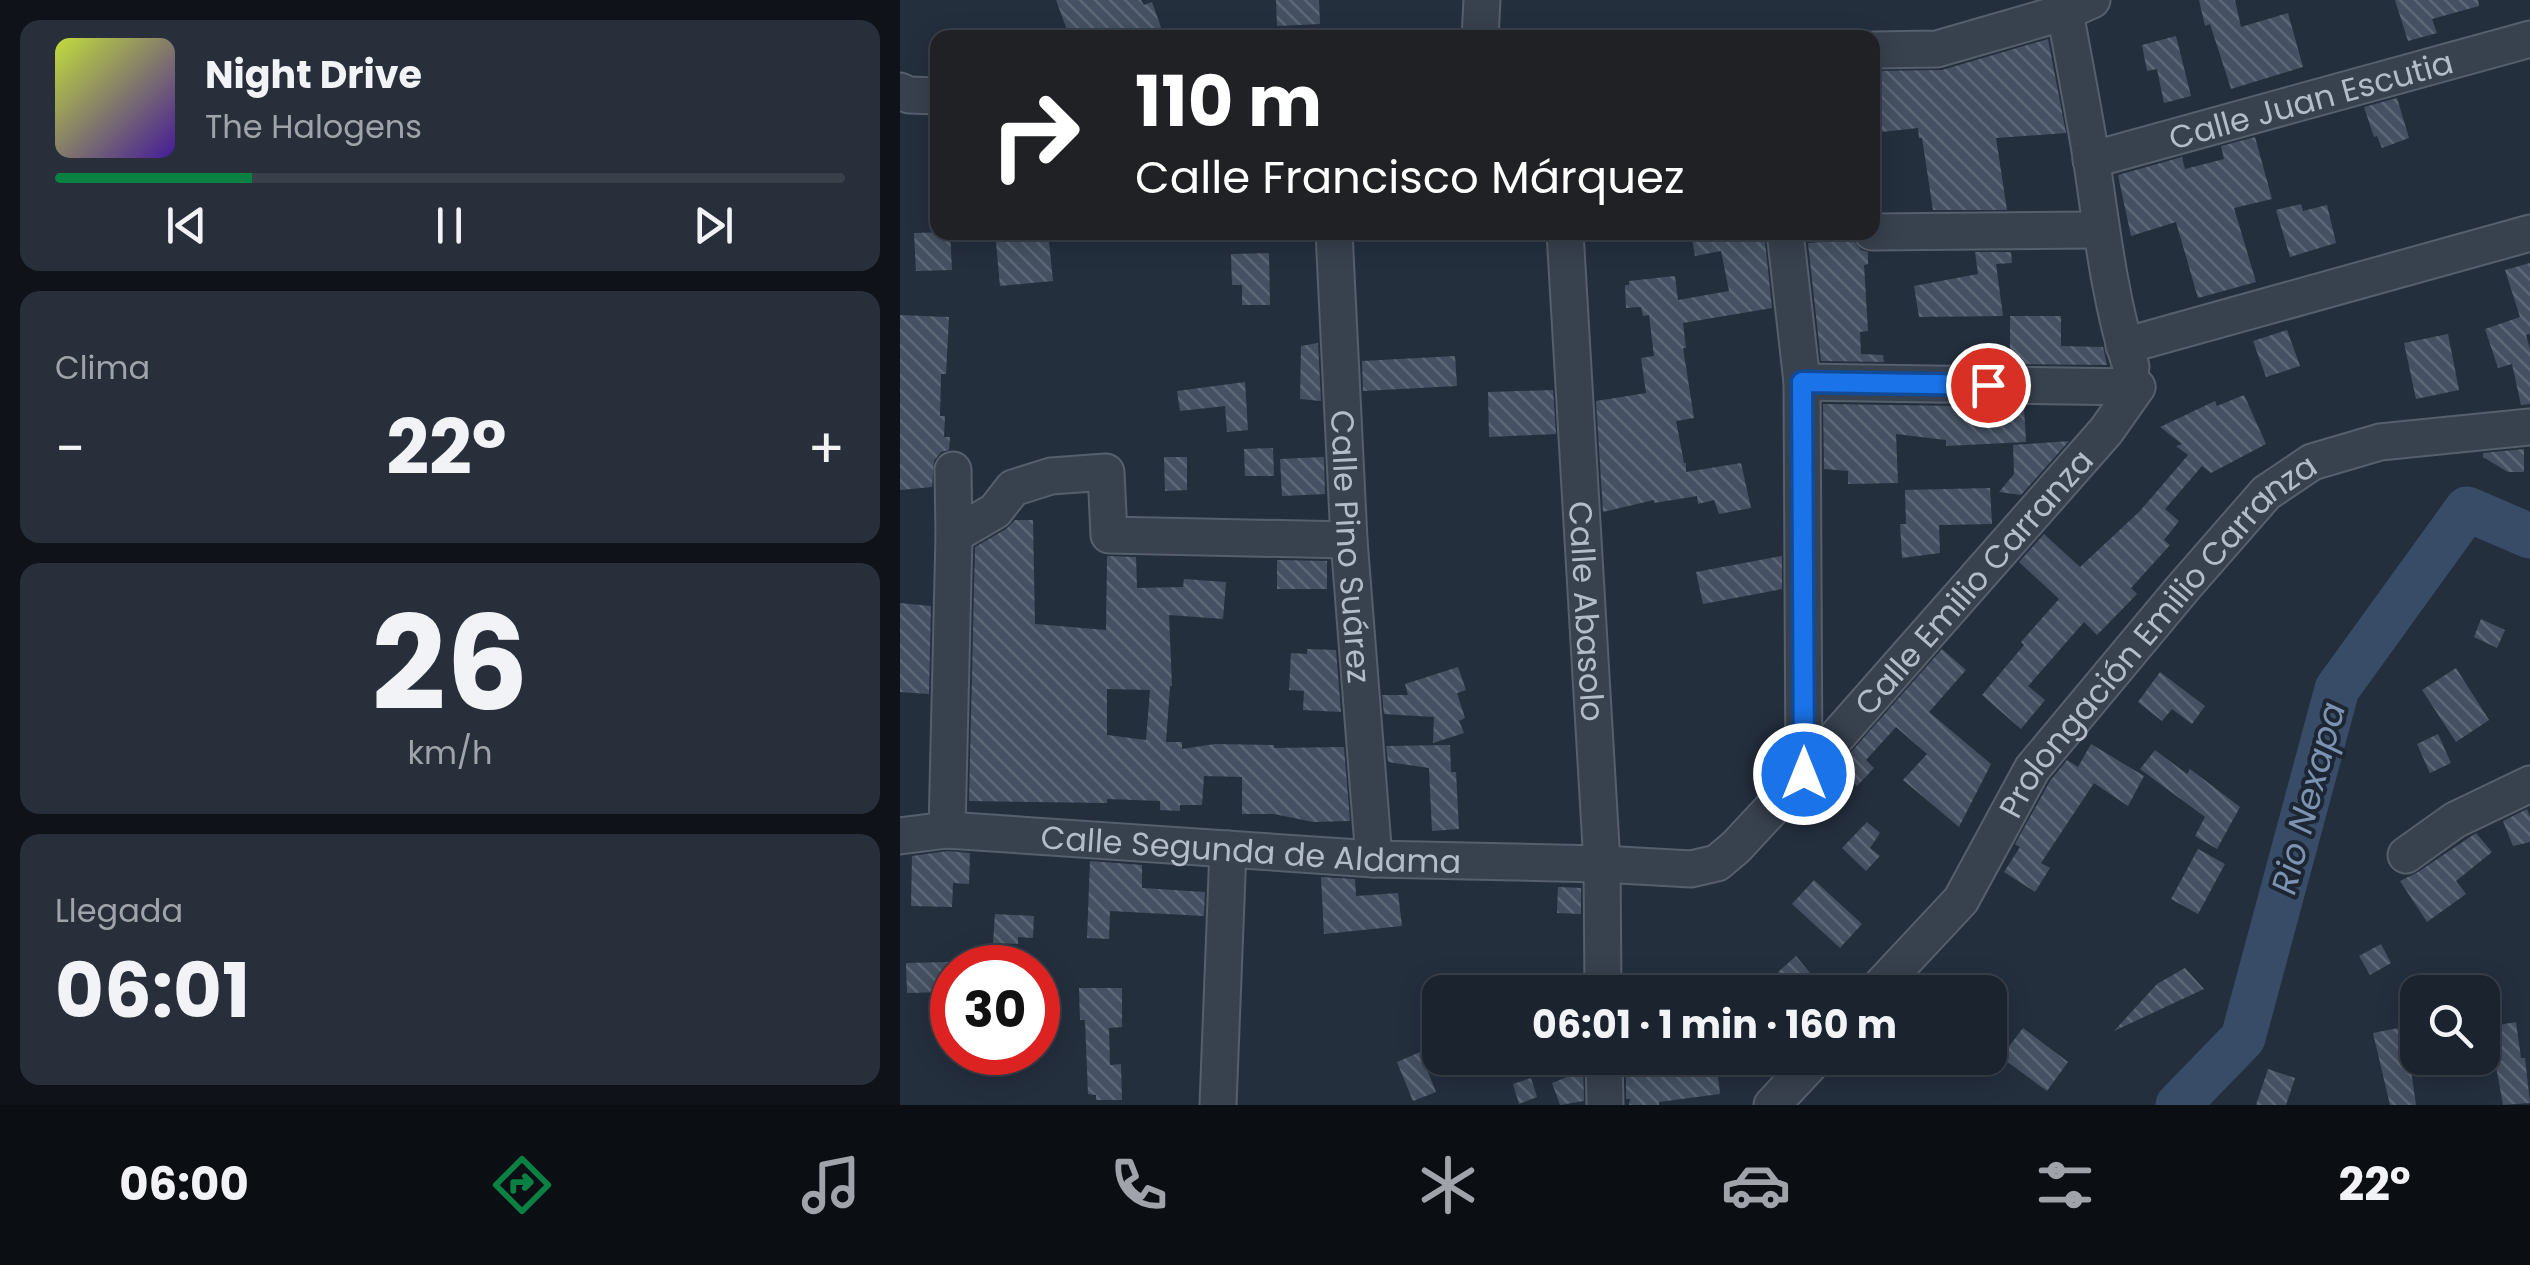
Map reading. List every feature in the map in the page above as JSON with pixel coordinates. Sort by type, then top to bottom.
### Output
[{"type":"street","points":[[1480,30],[1482,0]]},
{"type":"street","points":[[1802,382],[2137,387],[2124,346],[2101,230],[2074,4],[1937,49],[1880,50]]},
{"type":"street","name":"Calle Juan Escutia","points":[[2092,160],[2530,39]]},
{"type":"street","points":[[900,92],[930,95]]},
{"type":"street","points":[[1880,232],[2101,230]]},
{"type":"street","points":[[2124,346],[2530,233]]},
{"type":"street","name":"Calle Pino Suárez","points":[[1334,240],[1349,540],[1374,859]]},
{"type":"street","name":"Calle Abasolo","points":[[1564,240],[1602,864],[1604,975]]},
{"type":"street","points":[[1786,240],[1802,382],[1804,774]]},
{"type":"street","name":"Calle Emilio Carranza","points":[[1602,864],[1690,869],[1717,863],[1736,847],[2106,431],[2137,387]]},
{"type":"street","name":"Prolongación Emilio Carranza","points":[[1891,975],[1960,900],[2032,769],[2266,493],[2312,462],[2380,442],[2530,427]]},
{"type":"street","points":[[947,830],[954,470]]},
{"type":"street","points":[[954,535],[995,511],[1013,488],[1051,476],[1106,472],[1108,535],[1349,540]]},
{"type":"street","points":[[2406,855],[2455,820],[2530,784]]},
{"type":"street","name":"Calle Segunda de Aldama","points":[[901,844],[947,830],[1374,859],[1602,864]]},
{"type":"street","points":[[1218,1105],[1228,848]]},
{"type":"street","points":[[1604,1075],[1605,1105]]},
{"type":"street","points":[[1772,1105],[1800,1075]]},
{"type":"building","points":[[1056,0],[1141,0],[1144,5],[1152,2],[1162,30],[1067,30]]},
{"type":"building","points":[[1276,0],[1319,0],[1320,24],[1277,26]]},
{"type":"building","points":[[2199,0],[2235,0],[2241,27],[2288,13],[2303,67],[2231,89],[2210,24],[2205,26]]},
{"type":"building","points":[[2395,0],[2478,0],[2479,6],[2432,19],[2437,33],[2408,41]]},
{"type":"building","points":[[2176,36],[2191,96],[2164,103],[2157,69],[2147,71],[2142,45]]},
{"type":"building","points":[[2048,39],[2066,133],[1996,138],[2007,210],[1933,210],[1918,128],[1880,132],[1880,71],[1942,70]]},
{"type":"building","points":[[2397,98],[2409,138],[2382,148],[2364,107]]},
{"type":"building","points":[[2255,137],[2272,199],[2234,208],[2256,282],[2198,298],[2176,222],[2131,236],[2118,175],[2182,157],[2185,169],[2224,159],[2221,146]]},
{"type":"building","points":[[2301,204],[2303,211],[2327,205],[2336,243],[2290,257],[2276,210]]},
{"type":"building","points":[[914,233],[930,233],[930,240],[950,240],[952,270],[916,271]]},
{"type":"building","points":[[996,240],[1049,240],[1053,281],[1000,286]]},
{"type":"building","points":[[1692,240],[1765,240],[1772,308],[1683,323],[1694,418],[1676,421],[1686,472],[1741,463],[1751,508],[1719,514],[1714,500],[1698,504],[1697,496],[1654,500],[1603,512],[1596,401],[1646,393],[1641,358],[1654,356],[1649,315],[1643,316],[1641,307],[1626,308],[1625,285],[1629,281],[1675,276],[1678,300],[1729,291],[1721,251],[1695,256]]},
{"type":"building","points":[[1853,240],[1868,252],[1868,264],[1864,265],[1868,331],[1860,332],[1861,354],[1883,355],[1884,362],[1821,361],[1808,243]]},
{"type":"building","points":[[1975,252],[2011,252],[2012,263],[1996,264],[2003,316],[1919,317],[1914,286],[1978,274]]},
{"type":"building","points":[[1269,253],[1270,305],[1242,305],[1242,285],[1232,285],[1231,254]]},
{"type":"building","points":[[2530,263],[2530,334],[2526,335],[2530,349],[2530,404],[2521,405],[2512,364],[2498,368],[2485,329],[2520,317],[2505,270]]},
{"type":"building","points":[[900,315],[949,317],[940,416],[945,416],[944,437],[950,437],[949,450],[941,452],[934,461],[932,487],[900,490]]},
{"type":"building","points":[[2010,316],[2061,316],[2061,346],[2103,347],[2107,365],[1991,364],[1991,355],[2010,355]]},
{"type":"building","points":[[2287,330],[2300,366],[2266,377],[2253,341]]},
{"type":"building","points":[[2448,334],[2459,390],[2416,399],[2404,343]]},
{"type":"building","points":[[1318,343],[1321,401],[1300,399],[1301,346]]},
{"type":"building","points":[[1455,356],[1457,386],[1363,391],[1362,361]]},
{"type":"building","points":[[1245,382],[1248,430],[1227,432],[1225,406],[1180,411],[1177,391]]},
{"type":"building","points":[[1553,390],[1556,434],[1489,437],[1488,392]]},
{"type":"building","points":[[2244,395],[2266,444],[2211,473],[2202,466],[2165,509],[2179,521],[2164,540],[2170,545],[2131,588],[2137,594],[2097,635],[2084,622],[2028,686],[2045,700],[2021,729],[1982,695],[2059,599],[2019,562],[2044,534],[2080,567],[2140,511],[2188,455],[2176,446],[2182,444],[2160,427],[2215,401],[2217,406]]},
{"type":"building","points":[[1823,404],[2024,407],[2026,442],[1946,446],[1946,440],[1896,434],[1898,483],[1848,484],[1848,471],[1824,469]]},
{"type":"building","points":[[2069,441],[2021,495],[1999,492],[2014,474],[2013,445]]},
{"type":"building","points":[[1273,448],[1274,476],[1245,476],[1244,449]]},
{"type":"building","points":[[2524,449],[2524,472],[2508,472],[2483,457],[2483,453]]},
{"type":"building","points":[[1164,457],[1187,457],[1187,490],[1165,491]]},
{"type":"building","points":[[1324,457],[1325,494],[1282,496],[1280,459]]},
{"type":"building","points":[[1990,488],[1992,524],[1939,525],[1940,553],[1902,558],[1900,524],[1906,524],[1905,490]]},
{"type":"building","points":[[1015,520],[1033,520],[1035,624],[1106,630],[1107,556],[1136,557],[1137,588],[1183,587],[1184,579],[1226,582],[1223,619],[1169,615],[1172,686],[1166,742],[1182,742],[1182,749],[1215,744],[1344,747],[1350,821],[1313,822],[1274,814],[1242,814],[1242,777],[1204,776],[1202,805],[1180,805],[1180,811],[1160,810],[1160,801],[969,801],[975,547]],"holes":[[[1107,689],[1150,690],[1146,740],[1107,735]]]},
{"type":"building","points":[[1782,556],[1782,589],[1703,604],[1696,572]]},
{"type":"building","points":[[1277,560],[1327,561],[1327,589],[1277,589]]},
{"type":"building","points":[[900,603],[931,606],[929,694],[900,692]]},
{"type":"building","points":[[2481,619],[2505,630],[2497,648],[2474,637]]},
{"type":"building","points":[[1307,649],[1336,650],[1341,712],[1303,710],[1304,691],[1289,690],[1291,653],[1307,654]]},
{"type":"building","points":[[1942,649],[1966,670],[1929,712],[1991,764],[1959,827],[1903,780],[1927,754],[1896,727],[1866,760],[1874,768],[1857,786],[1844,774],[1827,790],[1822,785]]},
{"type":"building","points":[[1458,667],[1466,690],[1457,693],[1465,718],[1459,721],[1464,733],[1433,743],[1434,717],[1384,714],[1382,695],[1408,695],[1405,684]]},
{"type":"building","points":[[2456,668],[2489,720],[2456,742],[2422,690]]},
{"type":"building","points":[[2160,672],[2205,706],[2192,724],[2172,709],[2162,721],[2138,702]]},
{"type":"building","points":[[2438,734],[2451,763],[2430,773],[2417,744]]},
{"type":"building","points":[[2091,744],[2144,776],[2128,806],[2094,783],[2041,863],[2050,868],[2035,892],[2004,872],[2020,847],[2015,844],[2050,781],[2067,760],[2078,767]]},
{"type":"building","points":[[1450,745],[1451,772],[1456,772],[1459,829],[1432,831],[1429,768],[1388,762],[1386,746]]},
{"type":"building","points":[[2155,750],[2187,774],[2190,769],[2240,807],[2217,849],[2195,836],[2205,817],[2140,769]]},
{"type":"building","points":[[2527,809],[2530,842],[2513,846],[2503,821]]},
{"type":"building","points":[[1867,822],[1880,833],[1870,848],[1880,856],[1866,871],[1842,848]]},
{"type":"building","points":[[2476,833],[2492,852],[2456,881],[2466,894],[2427,922],[2400,881]]},
{"type":"building","points":[[2198,849],[2225,864],[2198,914],[2171,899]]},
{"type":"building","points":[[948,851],[970,853],[969,884],[953,883],[952,907],[911,906],[912,856]]},
{"type":"building","points":[[1090,861],[1142,865],[1142,888],[1205,892],[1204,916],[1110,911],[1109,939],[1087,938]]},
{"type":"building","points":[[1321,877],[1355,879],[1356,896],[1398,893],[1402,926],[1324,934]]},
{"type":"building","points":[[1814,880],[1862,924],[1840,948],[1792,904]]},
{"type":"building","points":[[1558,887],[1581,888],[1581,914],[1557,913]]},
{"type":"building","points":[[995,914],[1034,916],[1033,938],[1018,937],[1018,944],[993,943]]},
{"type":"building","points":[[2381,944],[2391,963],[2370,975],[2359,956]]},
{"type":"building","points":[[1796,956],[1812,975],[1781,975],[1778,972]]},
{"type":"building","points":[[930,962],[930,992],[907,993],[906,963]]},
{"type":"building","points":[[2185,968],[2204,989],[2114,1031],[2157,984]]},
{"type":"building","points":[[1079,988],[1122,988],[1122,1027],[1109,1028],[1110,1065],[1121,1064],[1122,1100],[1096,1100],[1096,1095],[1088,1094],[1085,1020],[1080,1020]]},
{"type":"building","points":[[2516,1022],[2530,1103],[2503,1105],[2498,1075],[2500,1025]]},
{"type":"building","points":[[2023,1028],[2068,1062],[2047,1091],[2007,1061],[2007,1049]]},
{"type":"building","points":[[2400,1028],[2400,1075],[2412,1075],[2416,1105],[2390,1105],[2373,1033]]},
{"type":"building","points":[[1420,1052],[1422,1075],[1429,1075],[1436,1092],[1413,1101],[1397,1062]]},
{"type":"building","points":[[2268,1069],[2295,1078],[2286,1105],[2256,1105]]},
{"type":"building","points":[[1583,1075],[1584,1101],[1560,1105],[1552,1083]]},
{"type":"building","points":[[1626,1075],[1718,1075],[1720,1094],[1659,1105],[1629,1105],[1630,1099],[1626,1099]]},
{"type":"building","points":[[1531,1078],[1537,1097],[1519,1104],[1513,1084]]},
{"type":"waterway","name":"Rio Nexapa","points":[[2178,1105],[2243,1038],[2337,689],[2467,509],[2530,536]]},
{"type":"route","points":[[1804,774],[1802,382],[1988,385]]}]
